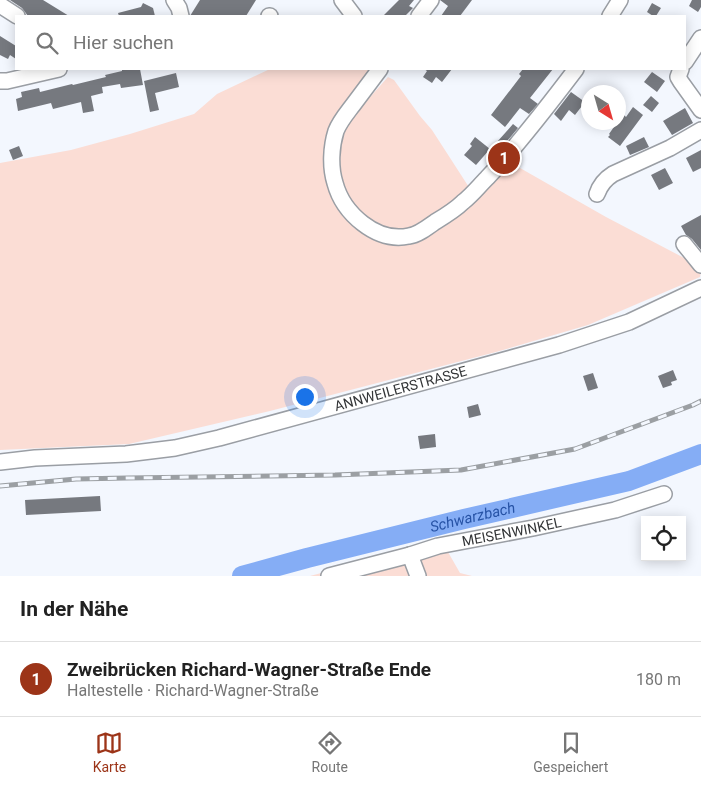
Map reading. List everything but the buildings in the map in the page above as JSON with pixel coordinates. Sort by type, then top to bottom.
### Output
[{"type":"street","points":[[174,0],[181,15]]},
{"type":"street","points":[[342,0],[353,15]]},
{"type":"street","points":[[420,15],[431,0]]},
{"type":"street","points":[[611,15],[620,0]]},
{"type":"street","points":[[0,5],[15,15]]},
{"type":"street","points":[[686,60],[701,38]]},
{"type":"street","points":[[0,81],[55,70]]},
{"type":"street","points":[[379,70],[337,129],[332,153],[333,167],[338,192],[349,211],[365,226],[380,234],[393,237],[409,236],[426,229],[463,203],[504,158],[575,70]]},
{"type":"street","points":[[680,70],[678,77],[680,82],[701,110]]},
{"type":"street","points":[[597,194],[598,188],[605,179],[613,174],[670,148],[701,130]]},
{"type":"street","points":[[684,244],[701,265]]},
{"type":"street","name":"ANNWEILERSTRASSE","points":[[0,462],[35,458],[126,454],[175,448],[219,438],[568,342],[629,322],[701,288]]},
{"type":"street","name":"MEISENWINKEL","points":[[329,576],[438,546],[615,510],[664,494]]},
{"type":"street","points":[[410,555],[418,576]]},
{"type":"shaded area","points":[[268,70],[372,70],[358,106],[362,106],[388,77],[394,80],[432,130],[474,195],[480,196],[513,164],[606,217],[688,260],[701,271],[700,277],[588,325],[496,352],[270,411],[129,444],[0,450],[0,163],[71,150],[194,114],[217,94]]},
{"type":"shaded area","points":[[445,540],[448,552],[460,573],[472,576],[310,576]]},
{"type":"waterway","name":"Schwarzbach","points":[[242,576],[464,519],[629,481],[701,454]]},
{"type":"railway","points":[[0,486],[76,479],[335,475],[461,470],[575,449],[701,401]]},
{"type":"place","name":"Zweibrücken Richard-Wagner-Straße Ende","points":[[504,158]]}]
